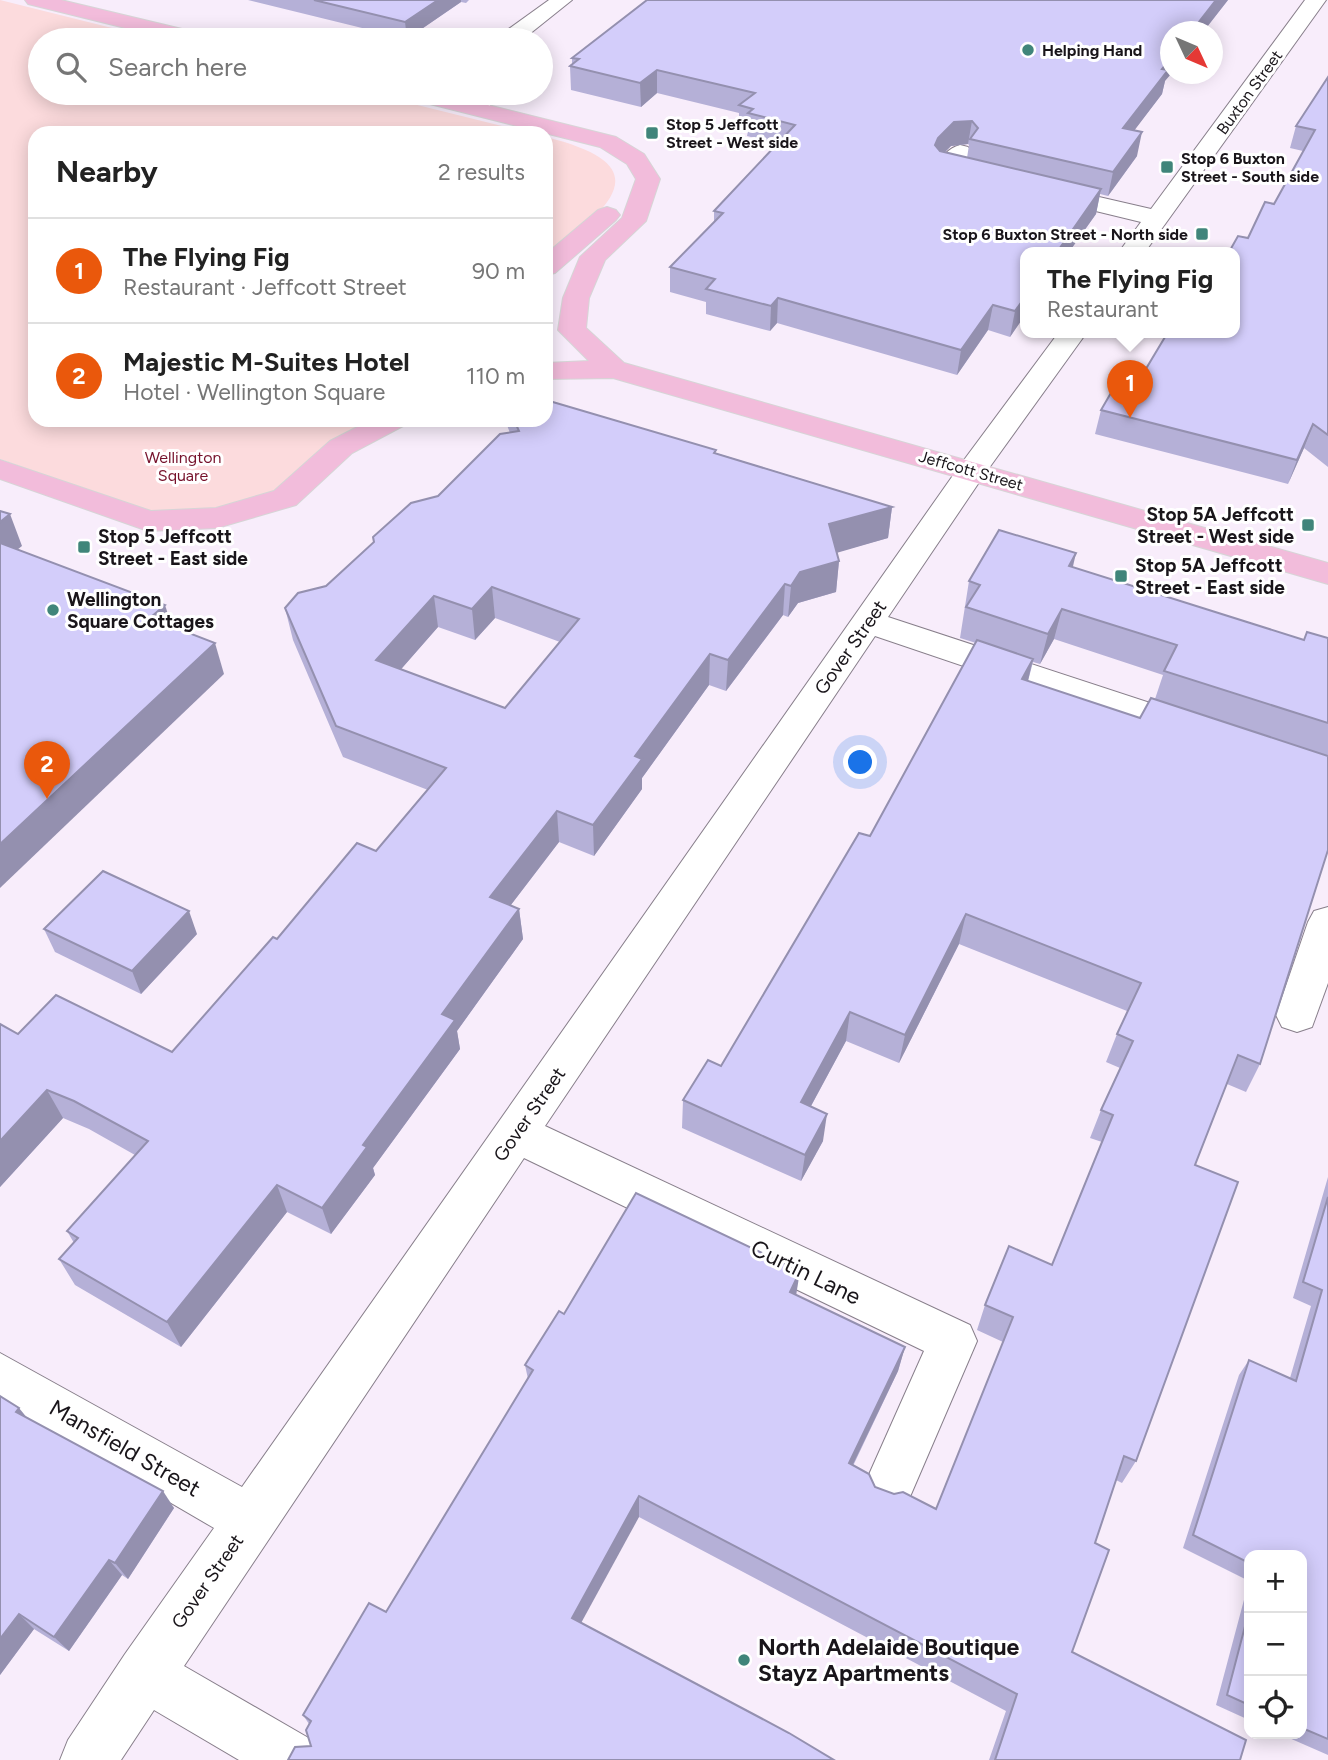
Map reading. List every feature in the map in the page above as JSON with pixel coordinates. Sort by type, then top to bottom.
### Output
[{"type":"main road","points":[[36,0],[150,28]]},
{"type":"main road","points":[[494,105],[608,142],[636,159],[648,179]]},
{"type":"main road","points":[[553,261],[648,179]]},
{"type":"main road","points":[[614,369],[572,330],[576,298],[593,257],[633,221],[648,179]]},
{"type":"main road","points":[[553,371],[614,369]]},
{"type":"main road","name":"Jeffcott Street","points":[[614,369],[972,470],[1328,575]]},
{"type":"main road","points":[[0,469],[148,521],[217,518],[285,498],[364,427]]},
{"type":"main road","points":[[341,447],[380,427]]},
{"type":"street","points":[[523,28],[562,0]]},
{"type":"street","name":"Buxton Street","points":[[1136,247],[1316,0]]},
{"type":"street","points":[[946,168],[1157,218]]},
{"type":"street","points":[[972,470],[1069,338]]},
{"type":"street","name":"Gover Street","points":[[88,1760],[144,1673],[972,470]]},
{"type":"street","points":[[868,622],[1223,740]]},
{"type":"street","points":[[1297,1015],[1328,922]]},
{"type":"street","name":"Curtin Lane","points":[[516,1133],[953,1341],[888,1488]]},
{"type":"street","name":"Mansfield Street","points":[[0,1376],[250,1520]]},
{"type":"street","points":[[144,1673],[292,1760]]},
{"type":"green space","name":"Wellington Square","points":[[0,0],[112,28],[28,28],[28,105],[417,105],[502,126],[28,126],[28,427],[355,427],[318,461],[273,492],[236,505],[197,511],[139,509],[0,459]]},
{"type":"green space","points":[[553,139],[583,149],[605,162],[615,175],[614,190],[588,223],[553,254]]},
{"type":"building","points":[[314,0],[438,0],[405,22]]},
{"type":"building","points":[[647,0],[1216,0],[1200,21],[1160,21],[1160,80],[1123,128],[1142,132],[1113,172],[970,139],[978,128],[972,121],[954,122],[938,138],[935,145],[940,151],[1101,189],[1060,247],[1020,247],[1020,304],[1015,311],[993,305],[961,350],[778,298],[771,306],[706,289],[715,279],[670,267],[723,213],[714,211],[795,125],[748,113],[753,109],[739,105],[755,93],[657,70],[640,83],[570,66],[579,59],[572,58]]},
{"type":"building","points":[[1328,77],[1328,435],[1313,424],[1297,460],[1101,410],[1126,367],[1144,372],[1164,338],[1240,338],[1240,247],[1232,247],[1238,236],[1248,238],[1265,202],[1274,204],[1315,130],[1296,126]]},
{"type":"building","points":[[553,402],[716,450],[714,453],[892,507],[829,524],[839,561],[800,572],[791,586],[785,584],[728,660],[710,654],[635,756],[642,759],[593,825],[557,811],[490,897],[519,909],[442,1014],[455,1020],[363,1145],[367,1147],[322,1208],[277,1185],[167,1322],[59,1259],[78,1238],[67,1231],[148,1141],[74,1101],[47,1090],[0,1141],[0,1024],[18,1034],[56,995],[172,1052],[273,937],[277,939],[357,843],[376,851],[446,768],[336,726],[285,608],[298,593],[326,586],[374,542],[373,537],[411,503],[438,496],[500,434],[519,431],[517,427],[553,427]],"holes":[[[492,587],[579,619],[505,708],[376,660],[434,596],[472,609]]]},
{"type":"building","points":[[0,511],[10,514],[0,522]]},
{"type":"building","points":[[999,530],[1076,553],[1069,566],[1304,640],[1307,632],[1328,638],[1328,723],[1164,671],[1177,645],[1062,609],[1048,634],[966,607],[980,585],[969,581]]},
{"type":"building","points":[[0,543],[165,605],[150,618],[215,643],[0,844]]},
{"type":"building","points":[[977,640],[1033,659],[1022,679],[1140,718],[1151,698],[1328,756],[1328,850],[1260,1064],[1238,1055],[1195,1165],[1238,1182],[1136,1461],[1124,1456],[1095,1543],[1109,1550],[1072,1652],[1246,1740],[1240,1760],[995,1760],[1017,1694],[639,1496],[572,1618],[789,1733],[834,1760],[288,1760],[295,1747],[311,1746],[306,1730],[311,1721],[303,1715],[369,1603],[386,1612],[533,1370],[525,1365],[559,1311],[564,1314],[636,1193],[800,1271],[790,1292],[905,1347],[849,1463],[869,1474],[875,1487],[894,1494],[903,1492],[936,1509],[1013,1317],[985,1305],[1009,1246],[1052,1265],[1113,1115],[1101,1110],[1133,1041],[1117,1034],[1141,983],[966,914],[905,1035],[850,1012],[801,1102],[827,1114],[805,1155],[683,1100],[708,1060],[721,1066],[859,833],[870,836]]},
{"type":"building","points":[[103,871],[189,911],[132,971],[44,929]]},
{"type":"building","points":[[1328,1197],[1328,1739],[1307,1730],[1307,1550],[1244,1550],[1244,1560],[1193,1535],[1249,1360],[1296,1381],[1322,1290],[1303,1282]]},
{"type":"building","points":[[0,1396],[19,1408],[16,1412],[163,1491],[115,1563],[109,1560],[54,1637],[19,1614],[0,1639]]},
{"type":"building","points":[[1244,1630],[1244,1703],[1227,1695]]},
{"type":"place","name":"Helping Hand","points":[[1028,50]]},
{"type":"place","name":"Stop 5 Jeffcott Street - West side","points":[[652,133]]},
{"type":"place","name":"Stop 6 Buxton Street - South side","points":[[1167,167]]},
{"type":"place","name":"Stop 6 Buxton Street - North side","points":[[1202,234]]},
{"type":"place","name":"The Flying Fig","points":[[1130,418]]},
{"type":"place","name":"Stop 5A Jeffcott Street - West side","points":[[1308,525]]},
{"type":"place","name":"Stop 5 Jeffcott Street - East side","points":[[84,547]]},
{"type":"place","name":"Stop 5A Jeffcott Street - East side","points":[[1121,576]]},
{"type":"place","name":"Wellington Square Cottages","points":[[53,610]]},
{"type":"place","name":"Majestic M-Suites Hotel","points":[[47,799]]},
{"type":"place","name":"North Adelaide Boutique Stayz Apartments","points":[[744,1660]]}]
